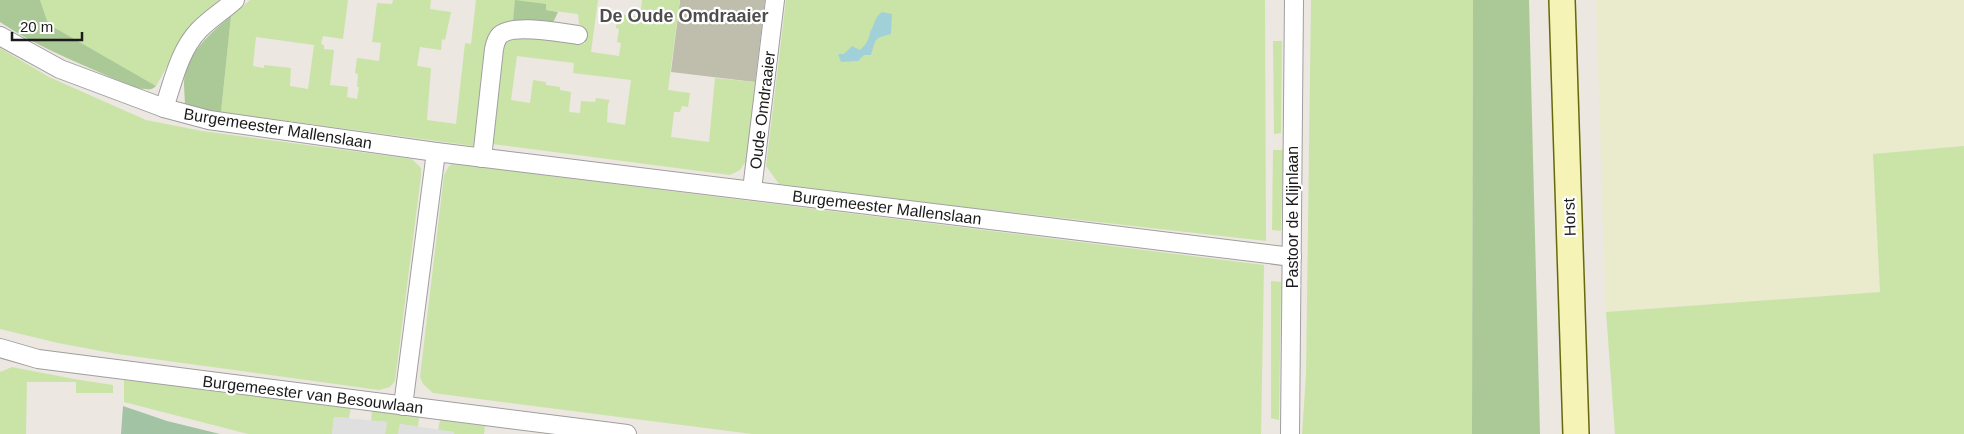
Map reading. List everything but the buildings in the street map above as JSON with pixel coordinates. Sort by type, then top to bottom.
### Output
[{"type":"street","points":[[164,108],[179,63],[188,46],[199,31],[235,0]]},
{"type":"street","name":"Oude Omdraaier","points":[[752,190],[775,0]]},
{"type":"street","name":"Pastoor de Klijnlaan","points":[[1290,434],[1294,0]]},
{"type":"street","name":"Horst","points":[[1562,0],[1576,434]]},
{"type":"street","points":[[482,158],[494,49],[500,35],[509,30],[520,29],[578,35]]},
{"type":"street","name":"Burgemeester Mallenslaan","points":[[0,36],[60,69],[164,108],[209,120],[482,158],[1292,257]]},
{"type":"street","points":[[403,406],[436,152]]},
{"type":"street","name":"Burgemeester van Besouwlaan","points":[[0,348],[38,359],[627,434]]},
{"type":"shaded area","points":[[680,0],[765,0],[755,82],[671,72]]},
{"type":"shaded area","points":[[334,417],[387,422],[385,434],[332,434]]},
{"type":"shaded area","points":[[400,424],[454,432],[454,434],[398,434]]},
{"type":"green space","points":[[0,0],[40,0],[48,24],[156,86],[153,89],[141,89],[132,86],[26,38],[0,22]]},
{"type":"green space","points":[[40,0],[219,0],[190,26],[156,86],[47,24]]},
{"type":"green space","points":[[250,0],[348,0],[343,39],[323,36],[321,44],[324,45],[324,49],[334,50],[330,85],[348,87],[347,97],[357,99],[359,87],[357,87],[358,74],[355,73],[357,58],[379,61],[381,43],[372,42],[377,3],[392,4],[393,0],[431,0],[430,9],[451,12],[445,40],[442,39],[441,50],[420,47],[417,66],[431,68],[427,120],[456,124],[465,43],[471,44],[476,0],[598,0],[591,52],[619,56],[621,43],[617,42],[619,29],[616,28],[618,14],[640,17],[642,0],[680,0],[668,90],[690,93],[688,107],[682,106],[680,112],[674,112],[671,137],[709,142],[715,78],[755,82],[746,161],[740,170],[730,175],[492,144],[503,44],[512,37],[585,44],[585,28],[579,24],[578,14],[546,10],[546,5],[516,1],[513,20],[495,27],[486,43],[474,146],[221,112],[231,16]],"holes":[[[256,37],[314,45],[308,89],[290,86],[291,68],[264,65],[264,68],[253,66]],[[517,56],[574,63],[573,73],[631,80],[625,125],[607,122],[610,100],[596,98],[595,102],[581,101],[580,113],[569,112],[571,92],[560,90],[560,87],[546,85],[546,82],[533,80],[530,103],[511,100]]]},
{"type":"green space","points":[[515,0],[546,4],[546,10],[558,12],[552,25],[513,20]]},
{"type":"green space","points":[[786,0],[1265,0],[1266,241],[779,184],[766,166]]},
{"type":"green space","points":[[1311,0],[1473,0],[1472,434],[1302,434],[1306,375]]},
{"type":"green space","points":[[1473,0],[1529,0],[1540,434],[1472,434]]},
{"type":"green space","points":[[1596,0],[1964,0],[1964,146],[1873,155],[1881,292],[1606,312]]},
{"type":"green space","points":[[231,16],[221,112],[185,107],[185,72],[189,63],[200,45]]},
{"type":"green space","points":[[1273,41],[1282,41],[1281,133],[1274,134]]},
{"type":"green space","points":[[0,48],[49,77],[146,120],[202,131],[412,159],[421,168],[421,176],[395,381],[390,387],[379,390],[117,354],[58,343],[0,329]]},
{"type":"green space","points":[[1964,146],[1964,434],[1615,434],[1606,312],[1880,292],[1873,154]]},
{"type":"green space","points":[[1273,150],[1283,150],[1281,231],[1272,230]]},
{"type":"green space","points":[[453,164],[1264,265],[1261,434],[752,434],[433,393],[423,384],[420,377],[444,175],[449,166]]},
{"type":"green space","points":[[1271,281],[1281,282],[1279,420],[1271,418]]},
{"type":"green space","points":[[12,367],[113,385],[113,393],[76,393],[76,382],[27,382],[26,434],[0,434],[0,372]]},
{"type":"green space","points":[[124,380],[351,408],[349,418],[334,417],[332,434],[248,434],[124,402]]},
{"type":"green space","points":[[123,406],[167,421],[220,434],[121,434]]},
{"type":"green space","points":[[372,411],[419,417],[418,427],[400,424],[398,434],[385,434],[387,422],[371,421]]},
{"type":"green space","points":[[440,420],[485,426],[484,434],[454,434],[454,432],[438,430]]},
{"type":"water","points":[[882,12],[892,14],[891,34],[876,40],[871,55],[864,55],[858,61],[841,62],[838,54],[844,54],[852,46],[860,50],[864,46],[876,19]]},
{"type":"district","name":"De Oude Omdraaier","points":[[684,16]]}]
